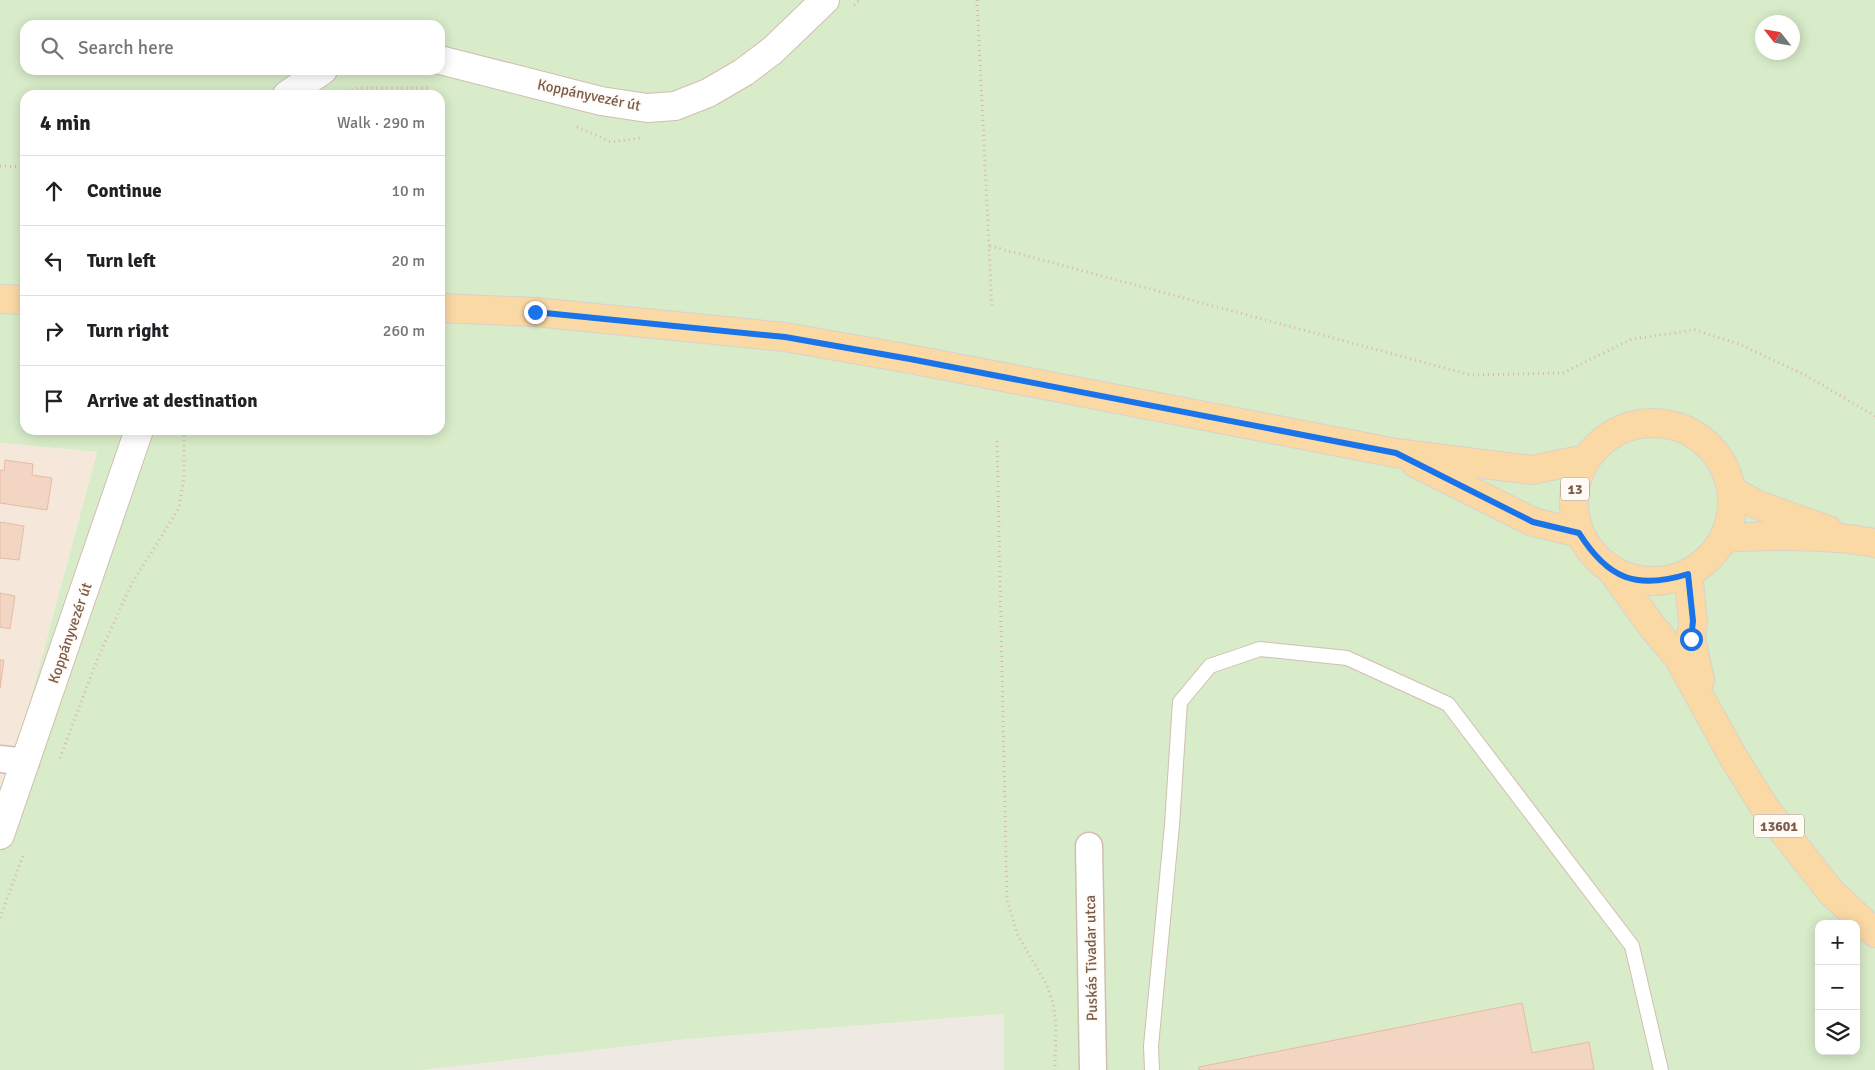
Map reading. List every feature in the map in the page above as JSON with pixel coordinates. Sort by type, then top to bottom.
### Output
[{"type":"main road","points":[[0,299],[20,300]]},
{"type":"main road","name":"13","points":[[445,308],[535,312],[785,337],[910,359],[1396,453],[1531,470],[1586,459]]},
{"type":"main road","name":"13","points":[[1646,423],[1670,424],[1693,433],[1711,448],[1725,468],[1732,491],[1732,515],[1724,538],[1709,559],[1688,574],[1663,582],[1637,581],[1613,572],[1593,555],[1579,533],[1573,508],[1575,482],[1586,459],[1602,440],[1623,428],[1646,423]]},
{"type":"main road","name":"13","points":[[1396,453],[1533,522],[1579,533]]},
{"type":"main road","points":[[1732,491],[1758,505],[1848,538]]},
{"type":"main road","points":[[1724,538],[1764,536],[1848,538],[1875,543]]},
{"type":"main road","name":"13601","points":[[1613,572],[1651,625],[1678,657],[1732,756],[1765,808],[1831,892],[1875,933]]},
{"type":"main road","name":"13601","points":[[1688,574],[1693,621],[1691,639],[1705,704]]},
{"type":"street","name":"Koppányvezér út","points":[[445,61],[601,101],[647,108],[675,106],[708,93],[744,72],[774,50],[825,0]]},
{"type":"street","points":[[294,90],[316,75]]},
{"type":"street","name":"Koppányvezér út","points":[[0,835],[13,760],[137,435]]},
{"type":"street","name":"Puskás Tivadar utca","points":[[1089,846],[1093,1070]]},
{"type":"lane","points":[[1152,1070],[1151,1046],[1172,825],[1180,702],[1210,666],[1260,648],[1347,658],[1448,704],[1632,946],[1661,1070]]},
{"type":"path","points":[[978,0],[992,308]]},
{"type":"path","points":[[0,166],[20,167]]},
{"type":"path","points":[[990,246],[1471,375],[1563,373],[1632,339],[1695,330],[1739,344],[1805,375],[1875,416]]},
{"type":"path","points":[[58,761],[97,660],[131,585],[179,508],[184,478],[184,435]]},
{"type":"path","points":[[996,441],[1007,900],[1018,936],[1046,983],[1054,1003],[1056,1023],[1055,1070]]},
{"type":"path","points":[[0,918],[26,849]]},
{"type":"shaded area","points":[[0,443],[97,452],[0,813]]},
{"type":"shaded area","points":[[1005,1014],[1004,1070],[424,1070],[689,1039]]},
{"type":"green space","points":[[0,0],[1875,0],[1875,1070],[1004,1070],[1004,1014],[689,1039],[424,1070],[0,1070],[0,813],[97,452],[0,443]]},
{"type":"building","points":[[5,460],[33,464],[32,475],[52,478],[47,510],[0,503],[0,470],[4,471]]},
{"type":"building","points":[[0,522],[24,526],[19,560],[0,558]]},
{"type":"building","points":[[0,593],[15,596],[10,629],[0,627]]},
{"type":"building","points":[[0,660],[4,660],[0,688]]},
{"type":"building","points":[[1522,1003],[1532,1053],[1589,1042],[1594,1070],[1199,1070],[1199,1067]]},
{"type":"route","points":[[535,312],[785,337],[910,359],[1396,453],[1533,522],[1579,533],[1593,555],[1613,572],[1637,581],[1663,582],[1688,574],[1693,621],[1691,639]]}]
